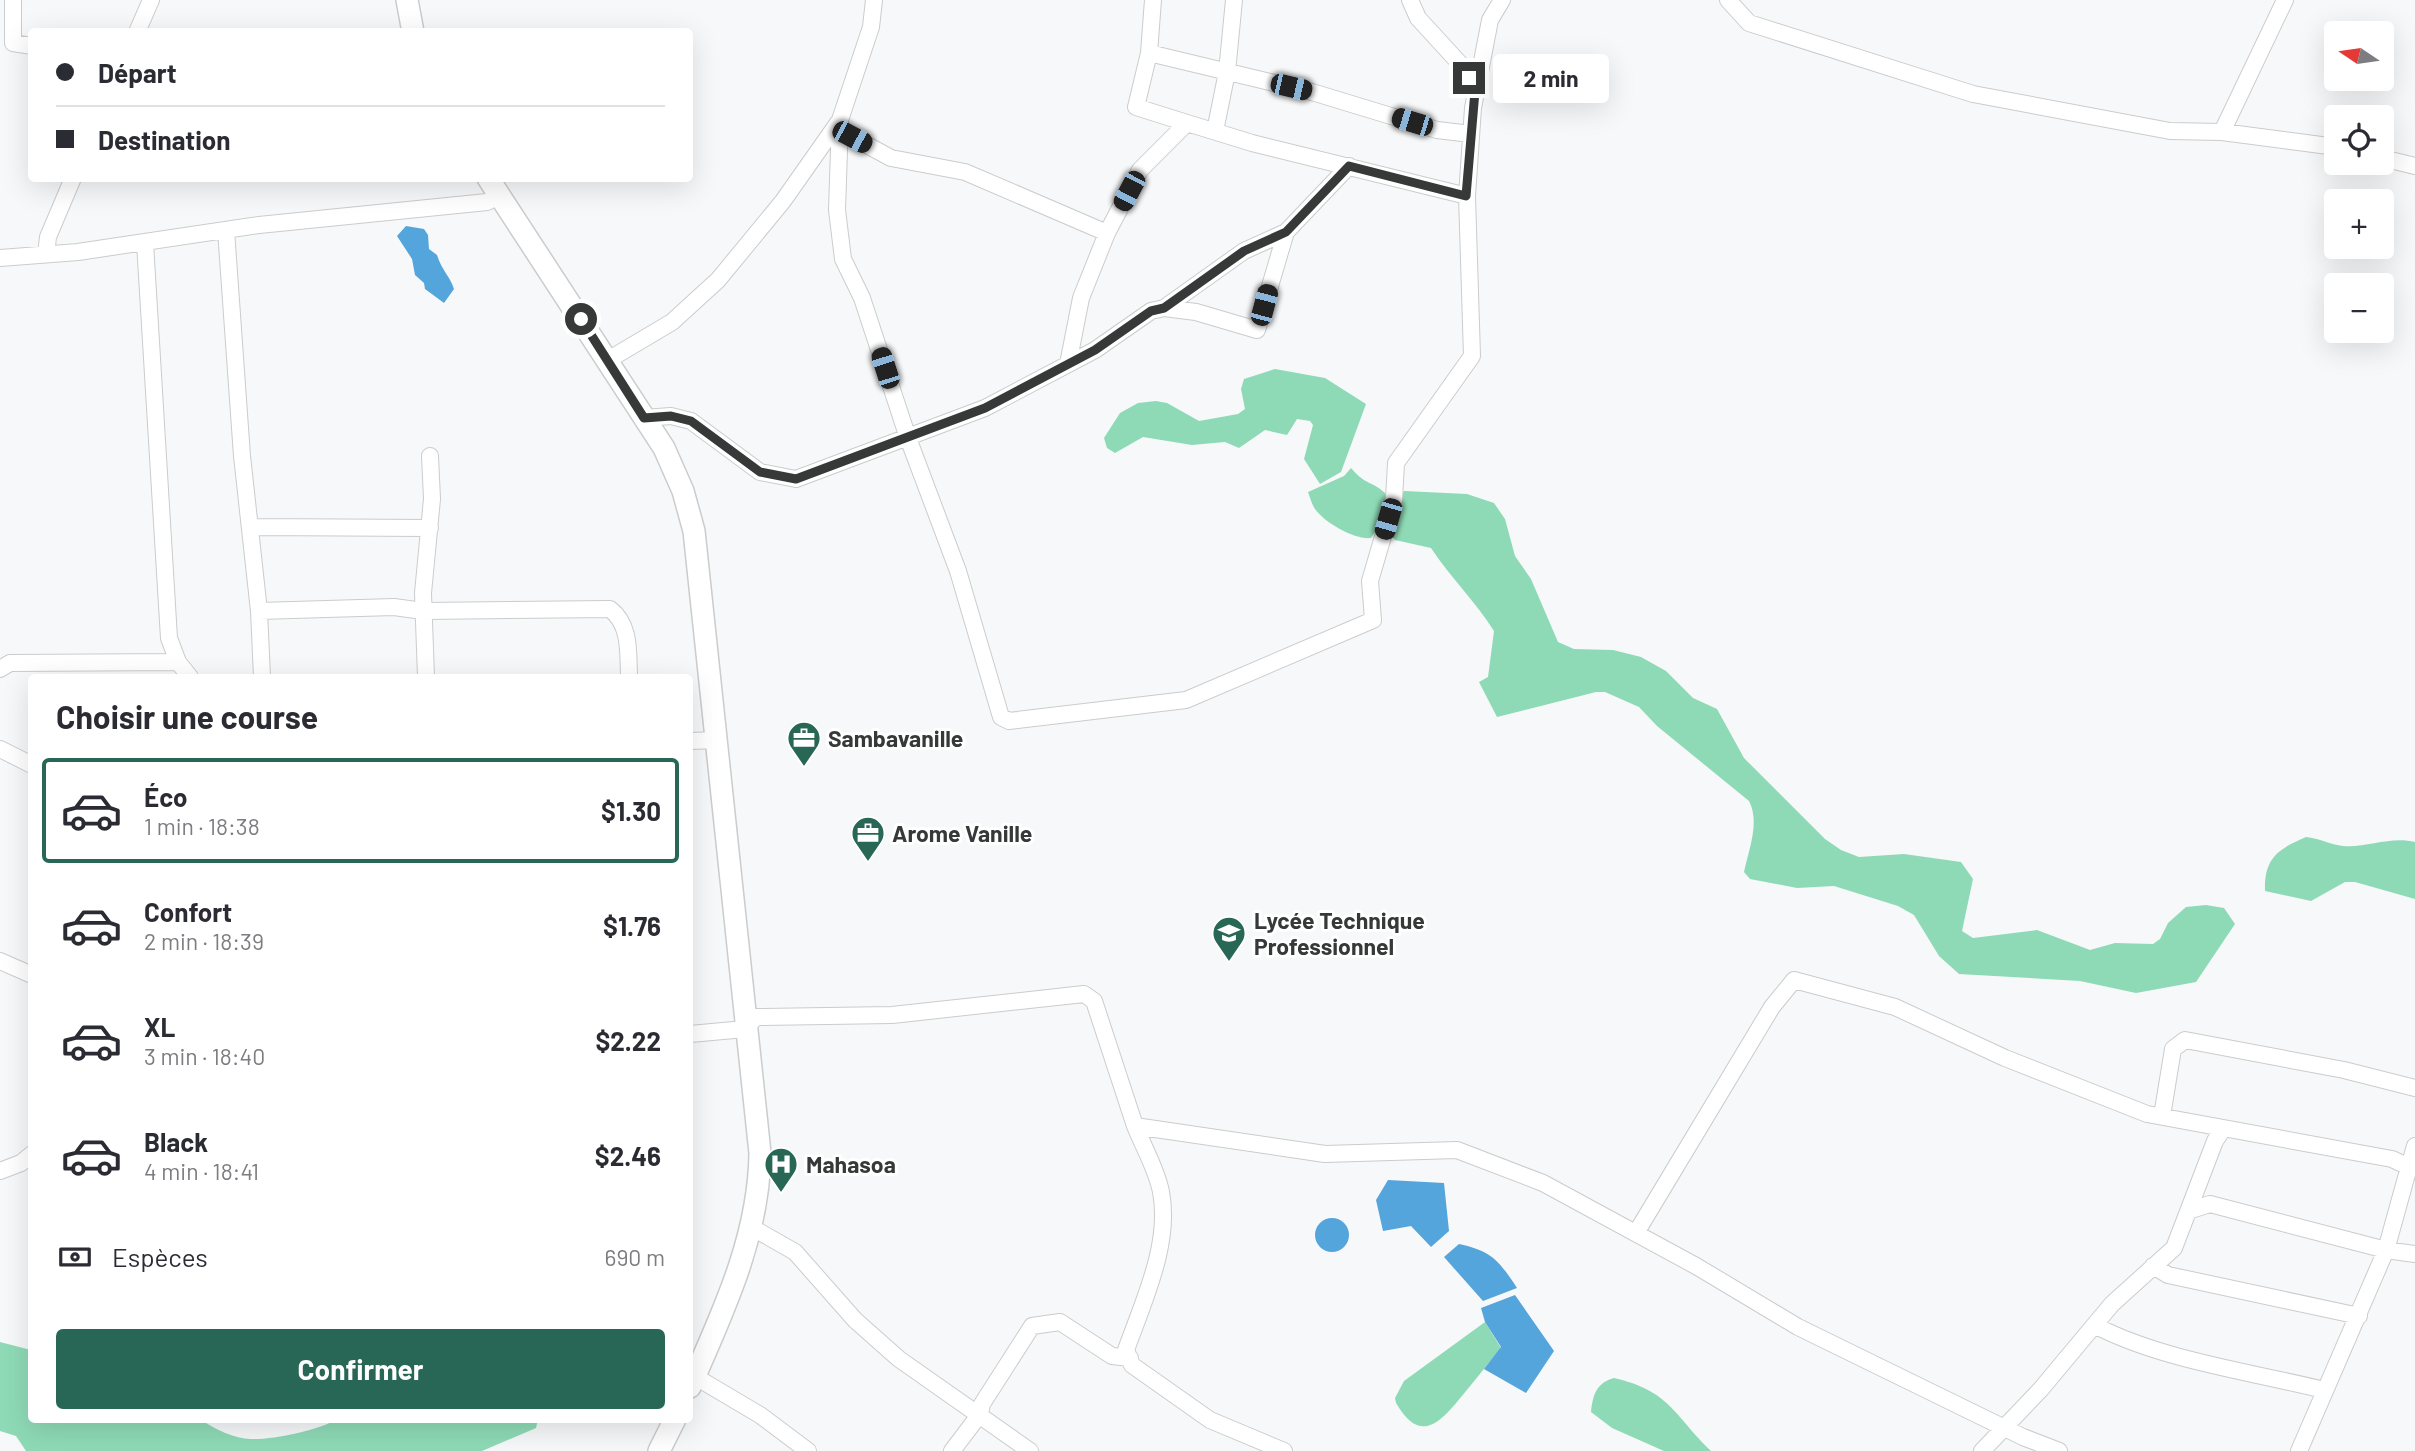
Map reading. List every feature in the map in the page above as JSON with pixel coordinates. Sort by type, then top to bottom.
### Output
[{"type":"main road","points":[[407,0],[412,28]]},
{"type":"main road","points":[[493,187],[664,448],[683,491],[694,531],[760,1153],[758,1191],[742,1263],[693,1380]]},
{"type":"main road","points":[[659,1451],[673,1423]]},
{"type":"street","points":[[13,0],[13,43],[28,45]]},
{"type":"street","points":[[139,28],[151,0]]},
{"type":"street","points":[[608,360],[672,322],[718,280],[783,201],[840,120],[871,27],[874,0]]},
{"type":"street","points":[[1153,0],[1149,53],[1136,107],[1214,131],[1466,196]]},
{"type":"street","points":[[1214,131],[1227,72],[1234,0]]},
{"type":"street","points":[[1410,0],[1418,18],[1462,65],[1475,91]]},
{"type":"street","points":[[840,120],[837,209],[843,259],[863,298],[908,438],[958,571],[1001,717],[1009,720],[1112,711],[1185,700],[1373,620],[1370,581],[1394,499],[1396,463],[1472,356],[1466,196],[1471,134],[1475,91],[1490,20],[1502,0]]},
{"type":"street","points":[[1728,0],[1749,23],[1973,94],[2170,131],[2222,132],[2324,145]]},
{"type":"street","points":[[2222,132],[2285,0]]},
{"type":"street","points":[[1149,53],[1312,92],[1437,130],[1471,134]]},
{"type":"street","points":[[1068,364],[1081,298],[1107,233],[1140,170],[1187,123]]},
{"type":"street","points":[[840,137],[852,137],[891,158],[965,172],[1107,233]]},
{"type":"street","points":[[2394,161],[2415,166]]},
{"type":"street","points":[[644,418],[671,416],[691,421],[760,472],[796,479],[985,408],[1068,364],[1151,311],[1164,308],[1244,251],[1286,232],[1349,166]]},
{"type":"street","points":[[46,254],[48,237],[71,182]]},
{"type":"street","points":[[0,258],[487,202],[493,187]]},
{"type":"street","points":[[226,230],[240,430],[259,611],[262,674]]},
{"type":"street","points":[[1164,308],[1257,330],[1286,232]]},
{"type":"street","points":[[145,243],[169,638],[178,662],[188,674]]},
{"type":"street","points":[[426,674],[424,611],[430,528],[430,456]]},
{"type":"street","points":[[252,527],[430,528]]},
{"type":"street","points":[[259,611],[394,607],[424,611],[610,609],[621,618],[627,636],[629,674]]},
{"type":"street","points":[[0,669],[9,663],[178,662]]},
{"type":"street","points":[[693,741],[717,740]]},
{"type":"street","points":[[0,749],[28,763]]},
{"type":"street","points":[[0,961],[28,973]]},
{"type":"street","points":[[1636,1233],[1772,1007],[1794,980],[1895,1007],[2005,1059],[2088,1092],[2162,1116],[2392,1159],[2412,1167]]},
{"type":"street","points":[[693,1034],[745,1029],[756,1017],[892,1015],[1084,994],[1094,1002],[1135,1126],[1161,1190],[1163,1213],[1160,1244],[1126,1350],[1132,1365],[1210,1420],[1284,1451]]},
{"type":"street","points":[[2162,1116],[2173,1049],[2185,1040],[2344,1070],[2415,1088]]},
{"type":"street","points":[[1135,1126],[1325,1154],[1457,1150],[1543,1183],[1636,1233],[1798,1327],[2059,1451]]},
{"type":"street","points":[[1982,1451],[2096,1326],[2112,1304],[2174,1248],[2191,1210],[2215,1141],[2223,1129]]},
{"type":"street","points":[[2299,1451],[2386,1250],[2412,1167],[2415,1146]]},
{"type":"street","points":[[0,1171],[28,1157]]},
{"type":"street","points":[[2191,1210],[2210,1204],[2386,1250],[2415,1254]]},
{"type":"street","points":[[751,1227],[795,1252],[855,1320],[899,1359],[1030,1451]]},
{"type":"street","points":[[2153,1266],[2168,1275],[2359,1316]]},
{"type":"street","points":[[952,1451],[980,1414],[982,1404],[1032,1326],[1060,1322],[1112,1356],[1130,1358]]},
{"type":"street","points":[[2096,1326],[2184,1356],[2324,1390]]},
{"type":"street","points":[[693,1382],[760,1415],[808,1451]]},
{"type":"green space","points":[[1275,369],[1325,378],[1366,404],[1341,472],[1320,484],[1304,459],[1313,425],[1310,421],[1297,419],[1287,435],[1265,430],[1239,448],[1225,442],[1192,445],[1143,437],[1115,453],[1107,448],[1104,438],[1120,413],[1138,403],[1167,403],[1199,421],[1238,414],[1245,409],[1241,389],[1244,379]]},
{"type":"green space","points":[[1351,468],[1386,494],[1381,522],[1371,538],[1349,533],[1326,520],[1314,507],[1308,492],[1344,476]]},
{"type":"green space","points":[[1404,491],[1467,494],[1494,503],[1505,519],[1515,556],[1531,579],[1558,642],[1574,649],[1613,650],[1641,657],[1666,671],[1693,698],[1717,709],[1744,758],[1825,839],[1841,850],[1859,857],[1904,854],[1961,862],[1973,879],[1962,931],[1973,938],[2037,930],[2090,950],[2115,943],[2153,944],[2160,939],[2168,923],[2186,907],[2206,905],[2224,908],[2235,924],[2196,982],[2136,993],[2080,981],[1959,974],[1939,956],[1914,915],[1898,906],[1834,886],[1797,888],[1750,879],[1744,872],[1754,827],[1749,801],[1657,726],[1639,707],[1605,692],[1596,692],[1497,717],[1479,682],[1488,677],[1494,631],[1431,548],[1395,540],[1389,533],[1395,505]]},
{"type":"green space","points":[[2306,837],[2343,846],[2397,840],[2415,842],[2415,899],[2355,882],[2345,882],[2311,901],[2265,891],[2267,870],[2275,856]]},
{"type":"green space","points":[[1485,1322],[1501,1348],[1441,1419],[1424,1426],[1415,1424],[1396,1403],[1395,1398],[1404,1381]]},
{"type":"green space","points":[[0,1342],[28,1349],[28,1423],[207,1423],[225,1433],[251,1439],[296,1434],[328,1423],[537,1423],[536,1428],[482,1451],[26,1451],[16,1436],[0,1431]]},
{"type":"green space","points":[[1614,1378],[1633,1383],[1659,1397],[1711,1451],[1664,1451],[1612,1428],[1591,1412],[1599,1386]]},
{"type":"water","points":[[406,226],[424,229],[428,235],[429,249],[437,255],[454,289],[444,303],[425,289],[424,283],[415,275],[412,259],[397,236]]},
{"type":"water","points":[[1388,1180],[1444,1183],[1449,1231],[1431,1247],[1411,1226],[1383,1231],[1376,1200]]},
{"type":"water","points":[[1332,1218],[1344,1223],[1349,1235],[1344,1247],[1332,1252],[1320,1247],[1315,1235],[1320,1223]]},
{"type":"water","points":[[1459,1244],[1493,1258],[1517,1288],[1483,1301],[1444,1257]]},
{"type":"water","points":[[1515,1295],[1554,1351],[1526,1393],[1484,1369],[1501,1347],[1485,1322],[1481,1308]]},
{"type":"place","name":"Sambavanille","points":[[804,768]]},
{"type":"place","name":"Arome Vanille","points":[[868,863]]},
{"type":"place","name":"Lycée Technique Professionnel","points":[[1229,963]]},
{"type":"place","name":"Mahasoa","points":[[781,1194]]},
{"type":"route","points":[[581,319],[644,418],[671,416],[691,421],[760,472],[796,479],[985,408],[1095,350],[1151,311],[1164,308],[1244,251],[1286,232],[1349,166],[1466,196],[1475,91],[1469,78]]}]
